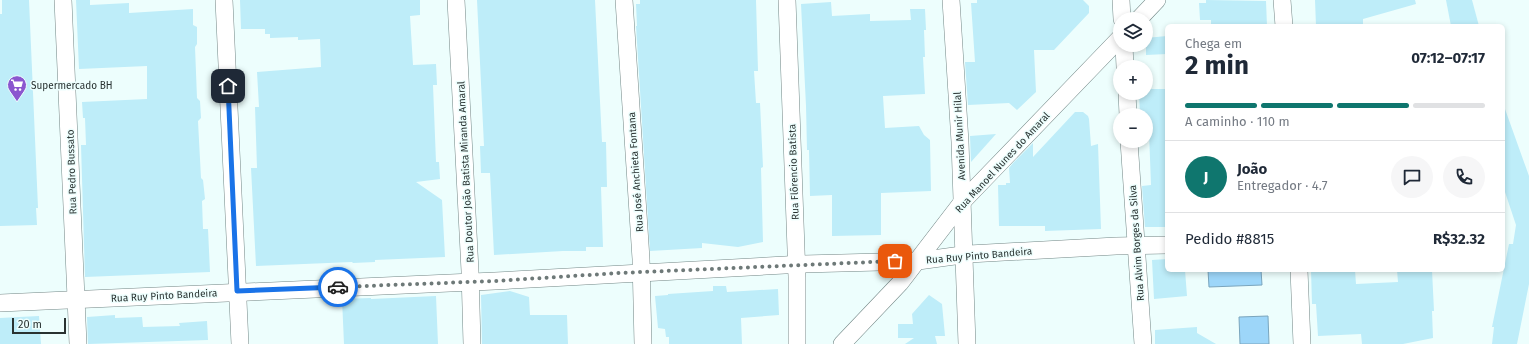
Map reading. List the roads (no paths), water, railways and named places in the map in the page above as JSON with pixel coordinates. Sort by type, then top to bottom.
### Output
[{"type":"street","name":"Rua Pedro Bussato","points":[[63,0],[78,344]]},
{"type":"street","points":[[224,0],[240,344]]},
{"type":"street","name":"Rua Doutor João Batista Miranda Amaral","points":[[456,0],[472,344]]},
{"type":"street","name":"Rua José Anchieta Fontana","points":[[624,0],[641,272],[643,344]]},
{"type":"street","name":"Rua Flôrencio Batista","points":[[787,0],[796,265],[797,344]]},
{"type":"street","name":"Avenida Munir Hilal","points":[[951,0],[963,201],[967,344]]},
{"type":"street","points":[[1121,0],[1122,12]]},
{"type":"street","points":[[1146,12],[1157,0]]},
{"type":"street","points":[[1282,0],[1284,24]]},
{"type":"street","name":"Rua Manoel Nunes do Amaral","points":[[842,344],[900,283],[963,201],[1113,45]]},
{"type":"street","name":"Rua Alvim Borges da Silva","points":[[1130,148],[1143,344]]},
{"type":"street","name":"Rua Ruy Pinto Bandeira","points":[[0,303],[237,291],[470,282],[641,272],[918,261],[964,255],[1137,245],[1165,245]]},
{"type":"street","points":[[1299,272],[1302,344]]},
{"type":"water","points":[[1208,272],[1261,272],[1262,285],[1209,287]]},
{"type":"water","points":[[1268,316],[1269,344],[1240,344],[1239,317]]},
{"type":"place","name":"Supermercado BH","points":[[17,102]]}]
